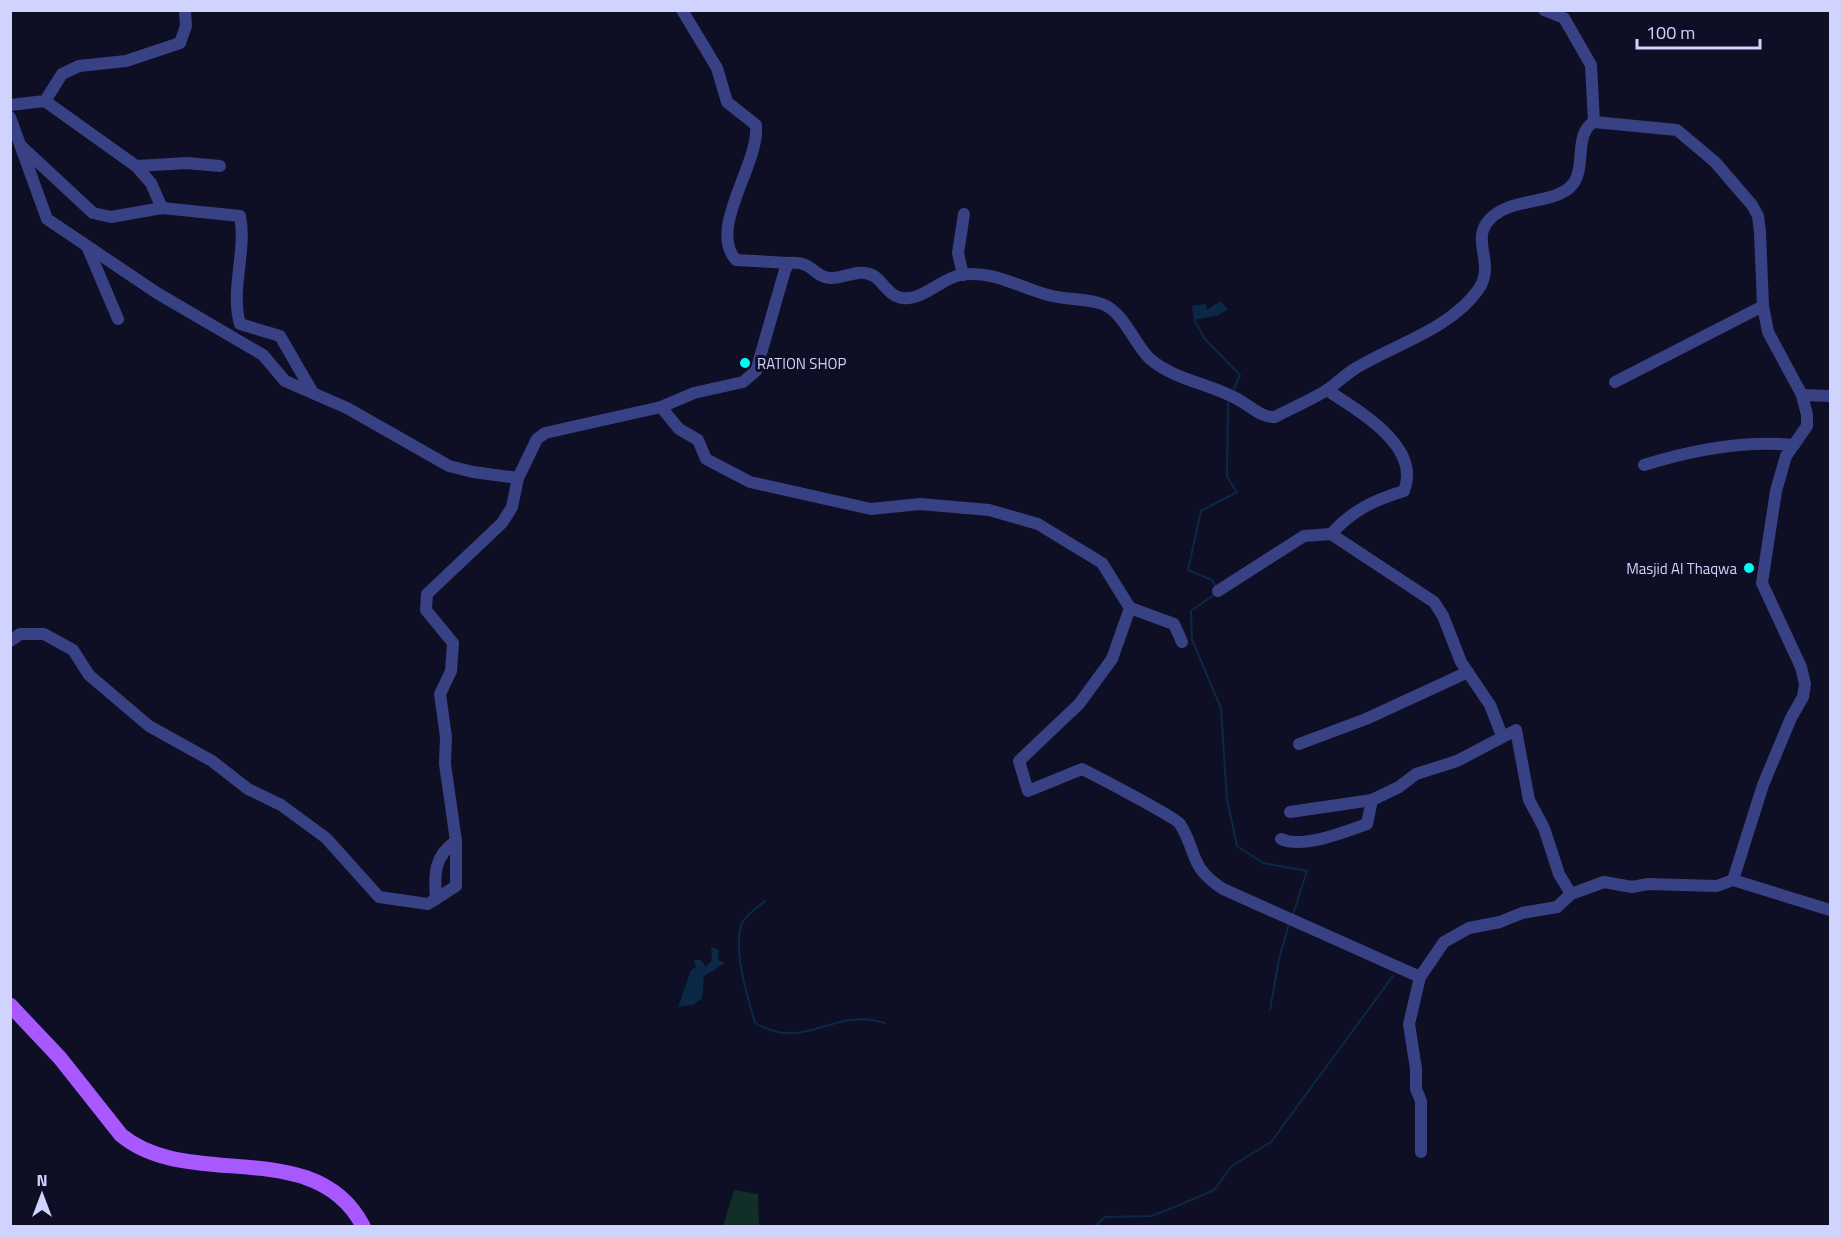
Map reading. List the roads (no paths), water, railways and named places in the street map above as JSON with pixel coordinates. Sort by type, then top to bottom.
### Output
[{"type":"main road","points":[[10,1005],[60,1058],[121,1135],[132,1144],[172,1159],[298,1174],[323,1185],[345,1203],[363,1227]]},
{"type":"street","points":[[45,101],[62,74],[79,66],[126,61],[180,43],[186,26],[185,10]]},
{"type":"street","points":[[682,10],[717,68],[727,102],[756,125],[757,131],[744,180],[726,228],[729,252],[736,260],[806,263],[816,272],[828,278],[864,273],[873,276],[892,294],[901,298],[916,296],[950,278],[963,275],[1002,278],[1050,296],[1104,305],[1115,313],[1147,356],[1162,368],[1238,399],[1269,418],[1327,390],[1355,368],[1448,319],[1477,292],[1485,278],[1486,262],[1480,237],[1482,228],[1500,209],[1560,192],[1572,185],[1578,174],[1584,135],[1594,122],[1591,65],[1564,18],[1544,10]]},
{"type":"street","points":[[10,105],[45,101],[136,166],[151,183],[162,208]]},
{"type":"street","points":[[10,117],[47,219],[157,292],[263,355],[285,381],[377,423],[450,466],[473,472],[518,478]]},
{"type":"street","points":[[1594,122],[1677,130],[1715,162],[1752,205],[1758,216],[1763,306],[1768,332],[1802,395],[1807,415],[1807,426],[1786,456],[1776,491],[1762,583],[1801,667],[1805,684],[1803,697],[1791,718],[1763,785],[1733,880]]},
{"type":"street","points":[[20,146],[93,213],[111,217],[162,208],[214,211],[240,216],[243,232],[239,246],[236,310],[240,324],[280,336],[313,393]]},
{"type":"street","points":[[136,166],[187,163],[220,166]]},
{"type":"street","points":[[963,275],[958,253],[964,214]]},
{"type":"street","points":[[87,246],[118,319]]},
{"type":"street","points":[[10,641],[20,634],[44,634],[74,650],[89,675],[149,726],[212,761],[248,789],[281,805],[326,838],[379,897],[428,904],[456,886],[456,841],[445,764],[446,737],[441,694],[451,671],[453,643],[426,610],[425,600],[433,587],[502,523],[512,507],[518,478],[537,439],[545,433],[661,407],[694,393],[743,382],[756,371],[776,297],[789,264]]},
{"type":"street","points":[[1615,382],[1763,306]]},
{"type":"street","points":[[1327,390],[1367,416],[1393,440],[1407,467],[1409,480],[1404,491],[1385,497],[1353,513],[1331,534]]},
{"type":"street","points":[[1802,395],[1830,396]]},
{"type":"street","points":[[661,407],[679,429],[698,440],[706,459],[750,482],[871,509],[920,504],[978,509],[1038,524],[1102,563],[1130,608],[1174,624],[1182,642]]},
{"type":"street","points":[[1644,465],[1670,457],[1730,446],[1766,442],[1794,445]]},
{"type":"street","points":[[1218,591],[1304,536],[1331,534],[1434,602],[1468,672],[1490,705],[1502,736]]},
{"type":"street","points":[[1130,608],[1112,659],[1079,704],[1019,761],[1028,791],[1082,769],[1179,823],[1190,852],[1204,877],[1223,889],[1420,977]]},
{"type":"street","points":[[1299,744],[1366,719],[1468,672]]},
{"type":"street","points":[[1290,812],[1372,800],[1399,787],[1416,774],[1457,761],[1516,730],[1529,800],[1544,828],[1559,874],[1570,894]]},
{"type":"street","points":[[1281,839],[1290,843],[1325,837],[1367,824],[1372,800]]},
{"type":"street","points":[[436,899],[436,865],[444,849],[456,841]]},
{"type":"street","points":[[1421,1152],[1421,1101],[1416,1089],[1416,1069],[1409,1024],[1420,977],[1444,942],[1469,928],[1500,922],[1522,913],[1557,907],[1570,894],[1604,882],[1632,887],[1648,884],[1717,886],[1733,880],[1830,910]]},
{"type":"water","points":[[1220,301],[1228,309],[1219,315],[1194,320],[1192,306],[1206,304],[1207,310]]},
{"type":"water","points":[[711,947],[719,950],[718,960],[725,963],[704,976],[702,999],[692,1005],[678,1007],[691,970],[696,967],[694,960],[701,960],[706,967],[712,960]]},
{"type":"waterway","points":[[1194,320],[1205,339],[1240,375],[1234,389]]},
{"type":"waterway","points":[[1216,587],[1212,580],[1188,570],[1201,511],[1237,492],[1227,477],[1228,403]]},
{"type":"waterway","points":[[1215,594],[1191,611],[1192,640],[1221,708],[1227,800],[1237,846],[1263,863],[1307,871],[1293,914]]},
{"type":"waterway","points":[[765,901],[744,920],[739,934],[742,973],[755,1023],[773,1031],[789,1033],[805,1032],[849,1020],[866,1019],[885,1023]]},
{"type":"waterway","points":[[1270,1010],[1279,959],[1289,924]]},
{"type":"waterway","points":[[1095,1226],[1105,1217],[1152,1216],[1214,1190],[1232,1166],[1271,1142],[1393,976]]},
{"type":"place","name":"RATION SHOP","points":[[745,363]]},
{"type":"place","name":"Masjid Al Thaqwa","points":[[1749,568]]}]
